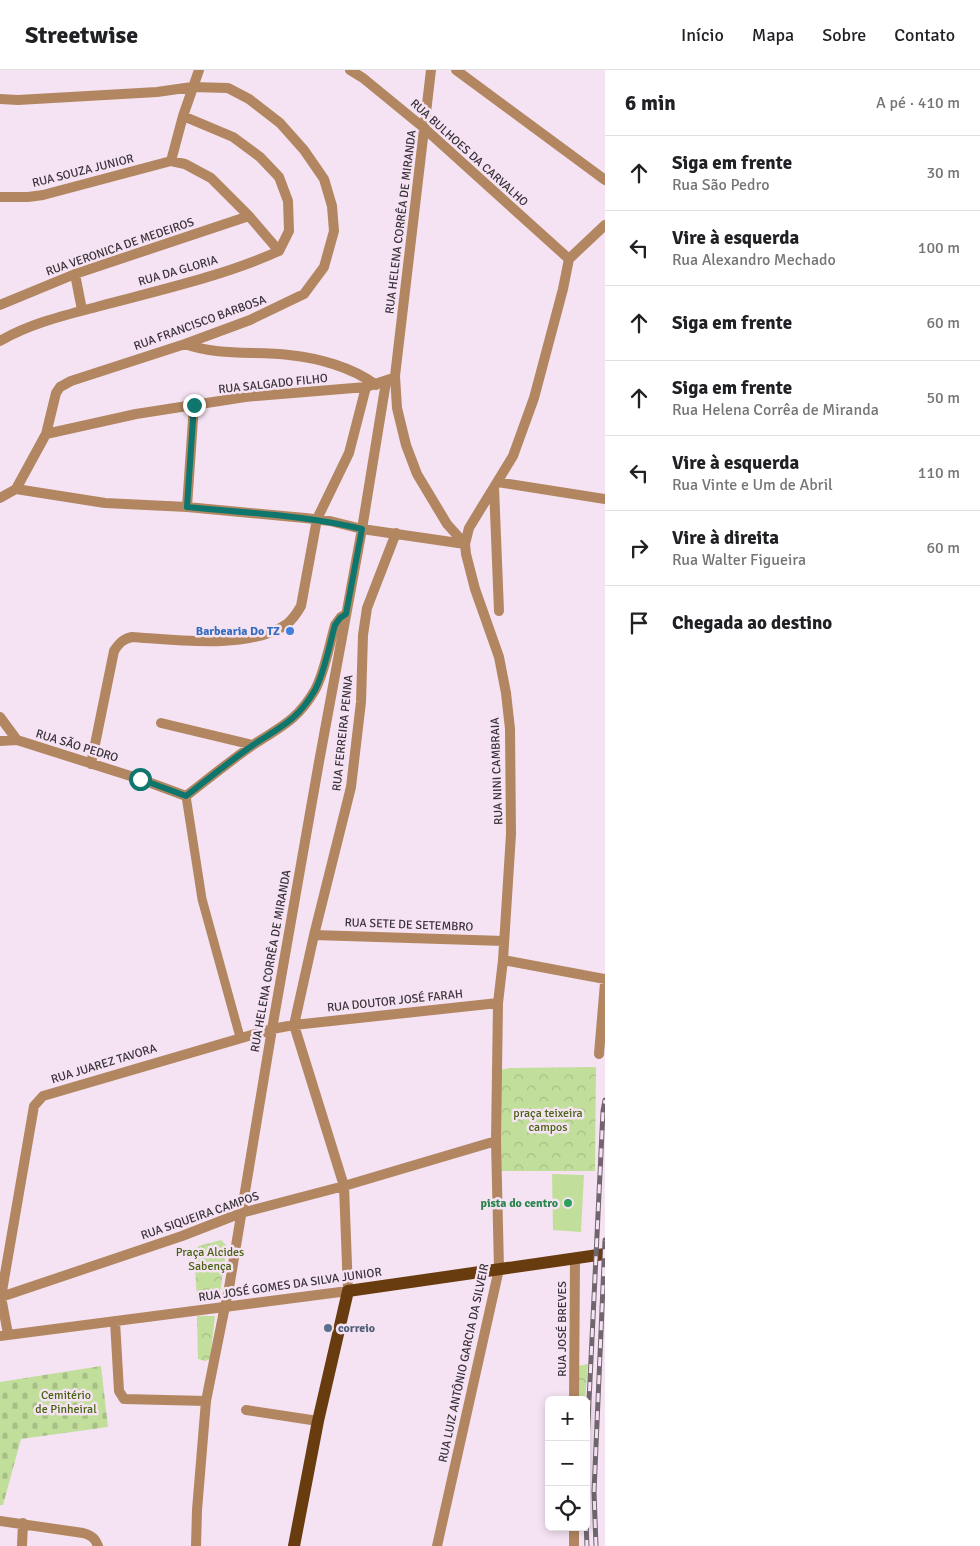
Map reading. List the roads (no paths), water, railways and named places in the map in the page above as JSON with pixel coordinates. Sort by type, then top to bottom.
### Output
[{"type":"main road","name":"RUA JOSÉ GOMES DA SILVA JUNIOR","points":[[348,1292],[605,1254]]},
{"type":"main road","points":[[294,1546],[318,1421],[348,1292]]},
{"type":"street","points":[[183,116],[233,137],[260,157],[278,177],[288,201],[289,231],[279,251],[249,216],[212,178],[185,164],[171,161],[183,116],[199,70]]},
{"type":"street","name":"RUA BULHOES DA CARVALHO","points":[[350,70],[363,78],[424,128],[569,259]]},
{"type":"street","name":"RUA HELENA CORRÊA DE MIRANDA","points":[[196,1546],[206,1401],[229,1288],[272,1029],[362,529],[381,383],[424,128],[431,70]]},
{"type":"street","points":[[456,70],[605,180]]},
{"type":"street","name":"RUA FRANCISCO BARBOSA","points":[[0,99],[18,100],[157,92],[192,87],[228,88],[249,99],[280,123],[304,150],[324,179],[332,206],[334,231],[324,267],[304,294],[250,320],[65,384],[56,393],[46,434],[16,489]]},
{"type":"street","name":"RUA SOUZA JUNIOR","points":[[0,197],[43,195],[171,161]]},
{"type":"street","name":"RUA VERONICA DE MEDEIROS","points":[[0,305],[75,274],[249,216]]},
{"type":"street","points":[[465,544],[469,528],[513,456],[534,398],[563,289],[569,259],[605,225]]},
{"type":"street","name":"RUA DA GLORIA","points":[[0,341],[58,316],[218,273],[257,261],[279,251]]},
{"type":"street","points":[[75,274],[82,310]]},
{"type":"street","points":[[185,344],[207,350],[290,355],[316,360],[381,383],[397,408],[406,445],[418,474],[447,524],[465,544]]},
{"type":"street","points":[[91,764],[114,651],[125,638],[200,642],[248,639],[268,633],[286,624],[294,617],[301,606],[317,519],[381,383]]},
{"type":"street","name":"RUA SALGADO FILHO","points":[[46,434],[136,414],[194,405],[381,383]]},
{"type":"street","points":[[187,507],[194,405]]},
{"type":"street","points":[[496,484],[605,499]]},
{"type":"street","points":[[496,484],[499,611]]},
{"type":"street","points":[[0,498],[16,489],[105,503],[187,507],[317,519],[362,529],[465,544]]},
{"type":"street","name":"RUA FERREIRA PENNA","points":[[294,1025],[314,935],[351,787],[361,702],[363,635],[367,608],[396,533]]},
{"type":"street","name":"RUA NINI CAMBRAIA","points":[[465,544],[475,589],[498,657],[506,693],[510,729],[511,834],[504,960],[498,1003]]},
{"type":"street","points":[[240,1037],[202,899],[186,796],[253,745],[290,722],[318,683],[335,625],[346,614]]},
{"type":"street","name":"RUA SÃO PEDRO","points":[[0,717],[17,740],[140,779],[186,796]]},
{"type":"street","points":[[161,723],[253,745]]},
{"type":"street","points":[[0,741],[17,740]]},
{"type":"street","name":"RUA SETE DE SETEMBRO","points":[[314,935],[504,941]]},
{"type":"street","points":[[504,960],[605,979]]},
{"type":"street","points":[[599,1054],[605,984]]},
{"type":"street","name":"RUA DOUTOR JOSÉ FARAH","points":[[294,1025],[498,1003]]},
{"type":"street","name":"RUA LUIZ ANTÔNIO GARCIA DA SILVEIR","points":[[437,1546],[499,1269],[496,1141],[498,1003]]},
{"type":"street","points":[[294,1025],[344,1186],[348,1292]]},
{"type":"street","name":"RUA JUAREZ TAVORA","points":[[4,1335],[0,1297],[34,1106],[43,1096],[240,1037],[294,1025]]},
{"type":"street","name":"RUA SIQUEIRA CAMPOS","points":[[0,1297],[182,1236],[241,1213],[344,1186],[496,1141]]},
{"type":"street","name":"RUA JOSÉ BREVES","points":[[574,1258],[574,1396]]},
{"type":"street","name":"RUA JOSÉ GOMES DA SILVA JUNIOR","points":[[4,1335],[348,1292]]},
{"type":"street","points":[[115,1321],[119,1392],[124,1399],[206,1401]]},
{"type":"street","points":[[246,1410],[318,1421]]},
{"type":"street","points":[[0,1521],[83,1533],[90,1535],[96,1540],[98,1546]]},
{"type":"street","points":[[22,1546],[23,1523]]},
{"type":"street","points":[[574,1531],[574,1546]]},
{"type":"railway","points":[[587,1441],[605,1100]]},
{"type":"railway","points":[[596,1546],[594,1492],[605,1240]]},
{"type":"railway","points":[[586,1531],[587,1546]]},
{"type":"place","name":"Barbearia Do TZ","points":[[290,631]]},
{"type":"place","name":"pista do centro","points":[[568,1203]]},
{"type":"place","name":"correio","points":[[328,1328]]},
{"type":"park label","name":"praça teixeira campos","points":[[548,1120]]},
{"type":"park label","name":"Praça Alcides Sabença","points":[[210,1259]]},
{"type":"park label","name":"Cemitério de Pinheiral","points":[[66,1402]]}]
